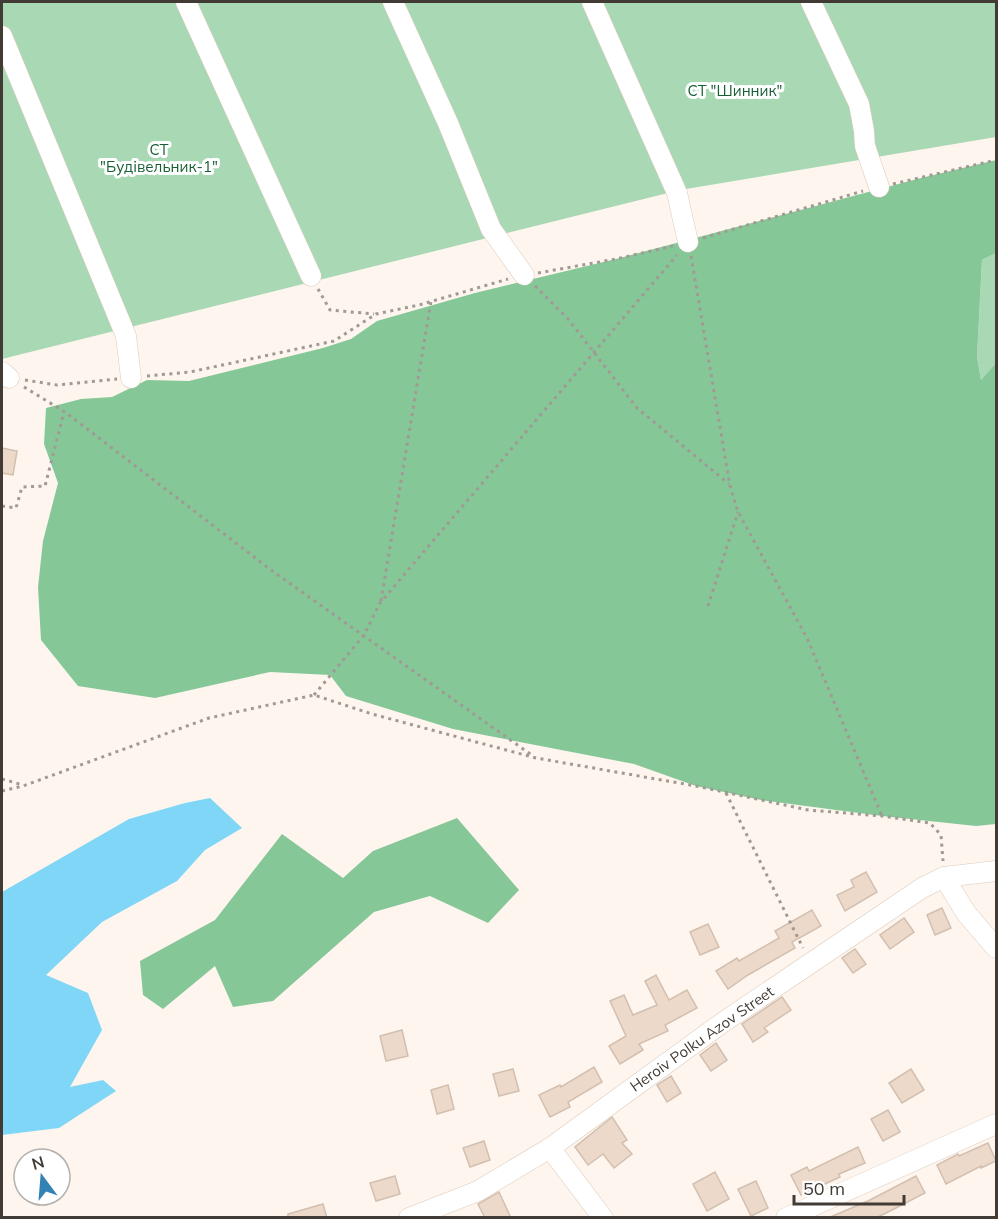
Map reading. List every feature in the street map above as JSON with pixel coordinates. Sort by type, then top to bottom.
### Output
[{"type":"street","points":[[186,2],[311,276]]},
{"type":"street","points":[[393,2],[491,229],[524,275]]},
{"type":"street","points":[[592,2],[677,193],[688,242]]},
{"type":"street","points":[[811,2],[859,104],[865,147],[879,187]]},
{"type":"street","points":[[2,36],[126,336],[131,378]]},
{"type":"street","name":"Heroiv Polku Azov Street","points":[[409,1218],[478,1191],[550,1148],[722,1023],[922,888],[944,877],[996,871]]},
{"type":"street","points":[[944,877],[966,914],[996,948]]},
{"type":"street","points":[[786,1218],[996,1124]]},
{"type":"street","points":[[550,1148],[603,1218]]},
{"type":"path","points":[[311,276],[330,310],[376,314],[524,275],[616,259],[688,242],[879,187],[996,160]]},
{"type":"path","points":[[314,695],[364,635],[380,603],[688,242]]},
{"type":"path","points":[[688,242],[730,486],[738,512],[807,638],[882,816]]},
{"type":"path","points":[[524,275],[568,319],[638,408],[730,486]]},
{"type":"path","points":[[380,603],[431,301]]},
{"type":"path","points":[[4,376],[57,386],[190,372],[334,341],[376,314]]},
{"type":"path","points":[[4,376],[64,412],[271,570],[536,758]]},
{"type":"path","points":[[2,506],[16,508],[22,487],[45,486],[64,412]]},
{"type":"path","points":[[708,606],[738,512]]},
{"type":"path","points":[[2,791],[23,786],[209,718],[314,695],[372,714],[536,758],[726,792],[808,810],[882,816],[930,823],[941,836],[944,877]]},
{"type":"path","points":[[2,779],[23,786]]},
{"type":"path","points":[[726,792],[811,963]]},
{"type":"green space","name":"СТ \"Будівельник-1\"","points":[[2,2],[996,2],[996,137],[680,190],[2,359]]},
{"type":"green space","points":[[996,160],[996,253],[982,260],[977,357],[981,380],[995,364],[996,341],[996,824],[976,826],[882,816],[761,800],[696,786],[634,764],[453,729],[346,696],[330,675],[270,672],[155,698],[78,686],[41,640],[38,587],[43,541],[58,483],[44,444],[46,408],[81,399],[112,397],[147,380],[189,381],[323,348],[351,339],[377,321],[475,293],[616,259]]},
{"type":"green space","points":[[996,253],[995,364],[981,380],[977,357],[982,260]]},
{"type":"green space","points":[[457,818],[519,890],[488,923],[430,896],[374,912],[273,1001],[233,1007],[215,966],[163,1009],[143,995],[140,961],[215,920],[282,834],[343,878],[373,851]]},
{"type":"water","points":[[210,798],[242,828],[205,850],[177,881],[102,922],[46,975],[88,993],[102,1030],[70,1087],[103,1080],[116,1091],[59,1128],[2,1135],[2,892],[129,819]]},
{"type":"building","points":[[2,448],[17,451],[13,475],[2,473]]},
{"type":"building","points":[[866,872],[877,892],[845,911],[837,895],[854,887],[851,880]]},
{"type":"building","points":[[942,908],[951,928],[935,935],[927,915]]},
{"type":"building","points":[[812,910],[821,926],[792,942],[795,948],[728,989],[716,971],[737,958],[739,961],[779,938],[775,931]]},
{"type":"building","points":[[904,918],[914,932],[890,949],[880,935]]},
{"type":"building","points":[[708,924],[719,947],[700,955],[690,932]]},
{"type":"building","points":[[855,949],[866,964],[853,973],[842,958]]},
{"type":"building","points":[[656,975],[669,1000],[687,990],[697,1008],[665,1025],[668,1031],[639,1044],[643,1050],[620,1064],[609,1046],[626,1036],[610,1001],[624,995],[633,1015],[657,1005],[645,981]]},
{"type":"building","points":[[782,997],[791,1010],[764,1028],[768,1032],[753,1042],[742,1024]]},
{"type":"building","points":[[402,1030],[408,1056],[386,1061],[380,1036]]},
{"type":"building","points":[[716,1043],[727,1060],[711,1071],[700,1055]]},
{"type":"building","points":[[594,1067],[602,1082],[568,1102],[570,1107],[550,1117],[539,1095],[560,1085],[561,1087]]},
{"type":"building","points":[[513,1069],[519,1091],[499,1096],[493,1074]]},
{"type":"building","points":[[911,1069],[924,1090],[902,1103],[889,1083]]},
{"type":"building","points":[[671,1076],[681,1093],[667,1102],[657,1085]]},
{"type":"building","points":[[448,1085],[454,1109],[437,1114],[431,1090]]},
{"type":"building","points":[[888,1110],[900,1132],[883,1141],[871,1119]]},
{"type":"building","points":[[612,1117],[627,1140],[622,1143],[632,1154],[614,1168],[603,1154],[588,1165],[575,1147]]},
{"type":"building","points":[[484,1141],[490,1160],[470,1167],[463,1148]]},
{"type":"building","points":[[988,1143],[996,1161],[946,1184],[937,1165]]},
{"type":"building","points":[[858,1147],[865,1163],[801,1195],[791,1175],[807,1167],[809,1171]]},
{"type":"building","points":[[715,1172],[729,1199],[707,1211],[693,1184]]},
{"type":"building","points":[[395,1176],[400,1194],[376,1201],[370,1183]]},
{"type":"building","points":[[916,1176],[925,1193],[876,1218],[828,1218],[868,1201]]},
{"type":"building","points":[[756,1181],[768,1208],[751,1216],[738,1189]]},
{"type":"building","points":[[499,1192],[511,1218],[485,1218],[478,1204]]},
{"type":"building","points":[[323,1204],[327,1218],[288,1218],[288,1214]]},
{"type":"park label","name":"СТ \"Шинник\"","points":[[735,91]]}]
